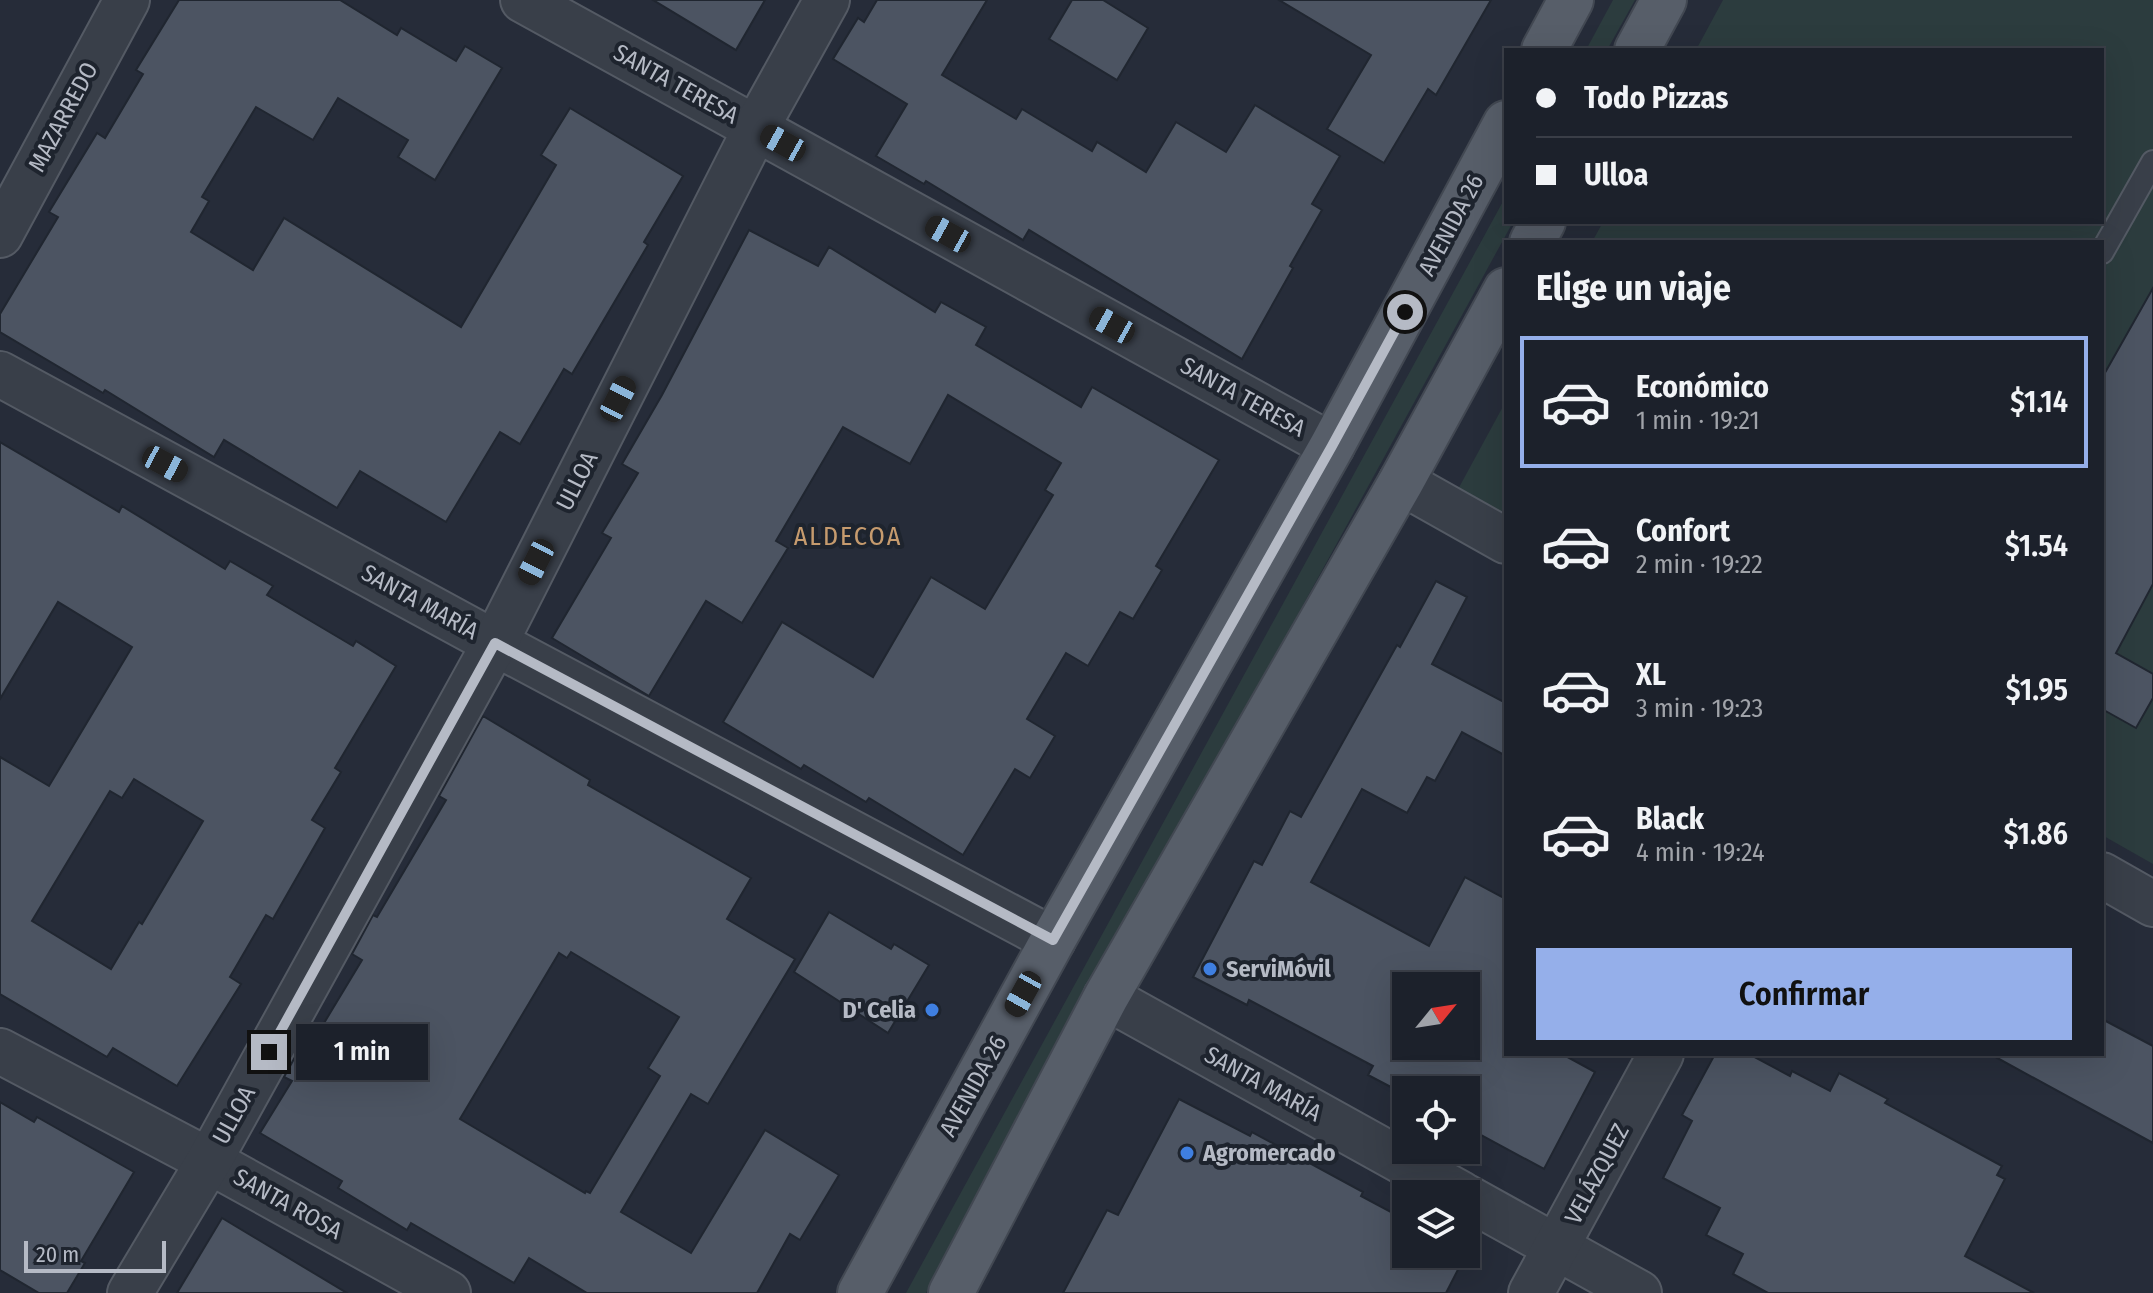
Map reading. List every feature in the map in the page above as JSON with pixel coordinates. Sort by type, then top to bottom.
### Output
[{"type":"main road","points":[[1545,48],[1571,0]]},
{"type":"main road","points":[[1638,48],[1664,0]]},
{"type":"main road","name":"AVENIDA 26","points":[[860,1293],[1053,940],[1332,446],[1504,127]]},
{"type":"main road","points":[[951,1293],[1106,997],[1401,482],[1504,294]]},
{"type":"street","name":"MAZARREDO","points":[[0,235],[127,0]]},
{"type":"street","name":"SANTA TERESA","points":[[523,0],[1332,446]]},
{"type":"street","name":"ULLOA","points":[[130,1293],[209,1161],[495,643],[756,128],[827,0]]},
{"type":"street","name":"SANTA MARÍA","points":[[0,374],[495,643],[1053,940]]},
{"type":"street","points":[[1401,482],[1504,540]]},
{"type":"street","points":[[2104,876],[2153,904]]},
{"type":"street","name":"SANTA MARÍA","points":[[1106,997],[1437,1180]]},
{"type":"street","name":"SANTA ROSA","points":[[0,1051],[209,1161],[448,1293]]},
{"type":"street","name":"VELÁZQUEZ","points":[[1531,1293],[1660,1056]]},
{"type":"street","name":"SANTA MARÍA","points":[[1480,1204],[1639,1293]]},
{"type":"lane","points":[[2104,248],[2153,162]]},
{"type":"shaded area","points":[[1613,0],[1635,0],[1608,48],[1587,48]]},
{"type":"shaded area","points":[[1723,0],[2153,0],[2153,864],[2104,836],[2104,240],[1593,240],[1602,224],[2104,224],[2104,48],[1697,48]]},
{"type":"shaded area","points":[[1504,200],[1504,224],[1512,224],[926,1293],[906,1293]]},
{"type":"shaded area","points":[[1504,405],[1504,517],[1456,493]]},
{"type":"building","points":[[179,0],[340,0],[397,35],[401,28],[456,61],[465,46],[502,68],[435,180],[398,157],[408,140],[338,98],[313,140],[256,107],[202,197],[209,201],[191,232],[253,270],[284,218],[461,327],[556,165],[541,155],[570,108],[683,176],[644,242],[648,245],[572,374],[564,369],[520,444],[500,432],[446,522],[360,471],[337,508],[224,440],[214,457],[105,390],[103,393],[0,332],[0,314],[58,217],[49,212],[97,133],[105,138],[143,74],[136,70]]},
{"type":"building","points":[[653,0],[765,0],[736,50]]},
{"type":"building","points":[[877,0],[987,0],[942,75],[1016,119],[1022,109],[1092,151],[1097,142],[1146,172],[1176,122],[1226,152],[1255,105],[1340,156],[1312,204],[1322,210],[1242,359],[1029,230],[1023,240],[926,181],[924,184],[876,156],[907,104],[833,59],[858,18],[864,22]]},
{"type":"building","points":[[1072,0],[1103,0],[1148,28],[1117,80],[1049,39]]},
{"type":"building","points":[[1279,0],[1491,0],[1436,95],[1428,89],[1384,163],[1327,129],[1371,55]]},
{"type":"building","points":[[749,230],[818,266],[829,247],[935,312],[941,302],[986,327],[976,345],[1081,407],[1092,387],[1219,460],[1156,566],[1162,570],[1133,619],[1120,612],[1088,666],[1066,653],[1027,719],[1055,736],[1030,778],[1015,769],[963,855],[869,798],[866,802],[804,765],[801,769],[723,722],[782,622],[873,677],[931,577],[985,609],[1053,495],[1045,490],[1061,463],[948,395],[910,464],[843,427],[776,541],[788,548],[742,623],[706,601],[649,696],[552,638],[611,538],[602,533],[638,473],[622,464]]},
{"type":"building","points":[[2153,288],[2153,584],[2116,653],[2153,674],[2153,698],[2136,728],[2104,710],[2104,374]]},
{"type":"building","points":[[0,442],[119,512],[122,506],[225,569],[230,561],[273,586],[267,595],[353,646],[356,641],[396,666],[335,768],[341,772],[312,820],[325,828],[273,919],[266,915],[230,977],[241,984],[177,1086],[113,1048],[107,1057],[0,994],[0,757],[49,786],[132,647],[58,602],[0,699]],"holes":[[[134,779],[203,821],[142,924],[139,922],[111,969],[32,921],[110,791],[122,798]]]},
{"type":"building","points":[[1436,581],[1467,597],[1432,664],[1504,702],[1504,755],[1462,732],[1435,781],[1427,777],[1407,813],[1362,789],[1311,882],[1429,946],[1465,877],[1504,898],[1504,1056],[1566,1056],[1595,1072],[1544,1169],[1480,1135],[1480,1076],[1392,1076],[1392,1088],[1368,1075],[1373,1066],[1249,1000],[1247,1005],[1193,977],[1254,861],[1262,865],[1290,811],[1301,817]]},
{"type":"building","points":[[483,716],[590,780],[588,785],[751,878],[727,919],[795,959],[708,1104],[691,1094],[621,1212],[691,1253],[765,1130],[839,1175],[800,1240],[790,1234],[757,1293],[587,1293],[529,1258],[514,1283],[411,1223],[407,1230],[338,1188],[342,1181],[260,1133],[292,1081],[284,1077],[311,1028],[318,1033],[362,960],[352,954],[446,800],[439,796]],"holes":[[[571,952],[679,1017],[648,1068],[660,1076],[590,1193],[585,1193],[460,1119],[559,953],[567,958]]]},
{"type":"building","points":[[829,912],[891,949],[894,944],[929,965],[888,1033],[794,972]]},
{"type":"building","points":[[2104,1020],[2153,1046],[2153,1143],[1994,1056],[2104,1056]]},
{"type":"building","points":[[1714,1056],[1753,1056],[1790,1076],[1792,1071],[1830,1091],[1839,1073],[1888,1099],[1885,1103],[2002,1166],[1997,1175],[2005,1179],[1965,1256],[2034,1293],[1768,1293],[1733,1274],[1743,1254],[1706,1235],[1720,1208],[1663,1178],[1692,1121],[1682,1115]]},
{"type":"building","points":[[1179,1099],[1250,1136],[1252,1132],[1363,1192],[1361,1196],[1392,1213],[1392,1268],[1459,1268],[1446,1293],[1063,1293],[1107,1210],[1118,1215]]},
{"type":"building","points":[[0,1102],[34,1122],[37,1117],[134,1172],[81,1261],[85,1263],[67,1293],[39,1293],[0,1270]]},
{"type":"building","points":[[222,1218],[347,1293],[177,1293]]},
{"type":"place","name":"ServiMóvil","points":[[1210,969]]},
{"type":"place","name":"D' Celia","points":[[932,1010]]},
{"type":"place","name":"Agromercado","points":[[1187,1153]]},
{"type":"district","name":"ALDECOA","points":[[848,536]]},
{"type":"route","points":[[269,1052],[495,643],[1053,940],[1405,312]]}]
